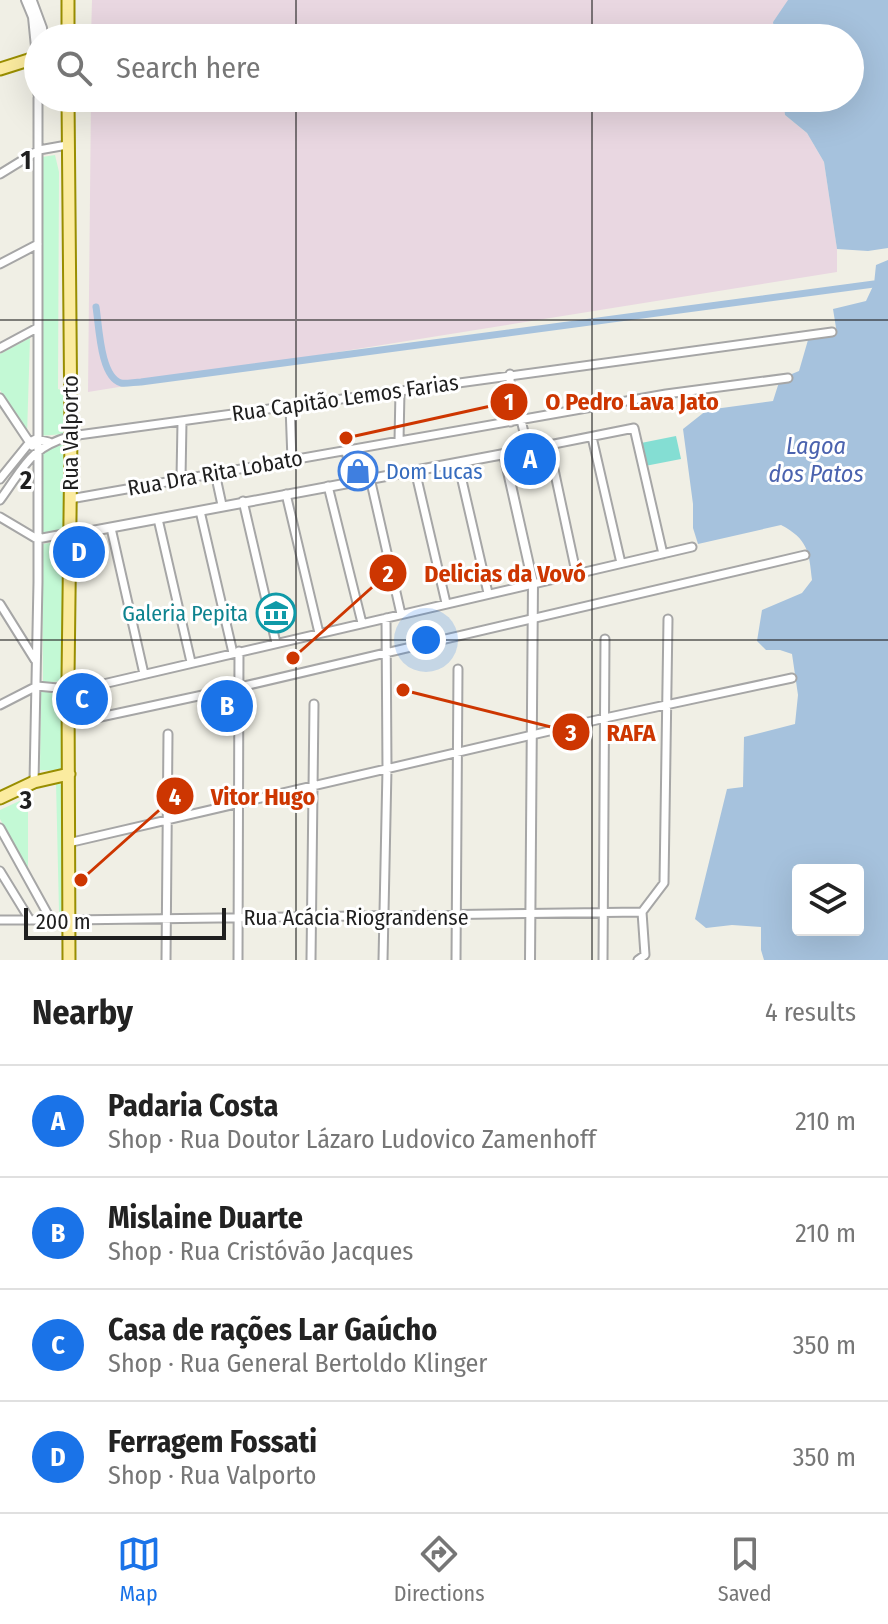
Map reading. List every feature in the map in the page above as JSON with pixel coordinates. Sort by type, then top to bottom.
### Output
[{"type":"main road","points":[[68,0],[68,24]]},
{"type":"main road","points":[[0,69],[24,61]]},
{"type":"main road","name":"Rua Valporto","points":[[68,112],[71,436],[69,960]]},
{"type":"main road","points":[[0,798],[34,782],[69,774]]},
{"type":"street","points":[[28,0],[37,12],[40,24]]},
{"type":"street","points":[[28,0],[34,24]]},
{"type":"street","name":"Rua Valporto","points":[[32,441],[37,328],[38,112]]},
{"type":"street","points":[[0,174],[39,150],[67,145]]},
{"type":"street","points":[[0,264],[38,244]]},
{"type":"street","points":[[0,348],[37,328]]},
{"type":"street","name":"Rua Capitão Lemos Farias","points":[[36,450],[49,442],[71,436],[832,332]]},
{"type":"street","points":[[510,374],[511,422]]},
{"type":"street","name":"Rua Dra Rita Lobato","points":[[70,499],[666,394],[788,378]]},
{"type":"street","points":[[399,441],[400,391]]},
{"type":"street","points":[[0,398],[36,450],[0,500]]},
{"type":"street","points":[[290,406],[292,460]]},
{"type":"street","points":[[0,418],[9,413]]},
{"type":"street","points":[[521,420],[528,449]]},
{"type":"street","points":[[181,478],[182,422]]},
{"type":"street","points":[[0,517],[37,539],[111,528],[634,428],[663,554]]},
{"type":"street","points":[[592,437],[621,563]]},
{"type":"street","points":[[0,479],[32,441]]},
{"type":"street","name":"Rua Capitão Lemos Farias","points":[[32,441],[49,442]]},
{"type":"street","points":[[549,446],[576,572]]},
{"type":"street","name":"Rua Valporto","points":[[34,782],[37,686],[36,450]]},
{"type":"street","points":[[346,451],[352,482]]},
{"type":"street","points":[[504,454],[533,583],[530,960]]},
{"type":"street","points":[[458,463],[488,593]]},
{"type":"street","points":[[415,470],[446,603]]},
{"type":"street","points":[[215,473],[222,505]]},
{"type":"street","points":[[370,478],[401,614]]},
{"type":"street","points":[[328,486],[362,623]]},
{"type":"street","points":[[286,494],[319,633]]},
{"type":"street","points":[[243,501],[276,643]]},
{"type":"street","points":[[200,511],[236,652],[240,687],[238,960]]},
{"type":"street","points":[[158,519],[191,662]]},
{"type":"street","points":[[111,528],[144,674]]},
{"type":"street","points":[[0,705],[37,686],[86,688],[692,547]]},
{"type":"street","points":[[68,724],[805,555]]},
{"type":"street","points":[[0,604],[36,663]]},
{"type":"street","points":[[383,960],[386,618]]},
{"type":"street","points":[[638,960],[645,955],[642,912],[658,895],[664,883],[668,619]]},
{"type":"street","points":[[603,960],[605,639]]},
{"type":"street","points":[[456,960],[460,754],[458,669]]},
{"type":"street","points":[[68,843],[314,784],[792,678]]},
{"type":"street","points":[[311,960],[314,704]]},
{"type":"street","points":[[166,960],[168,734]]},
{"type":"street","points":[[0,828],[51,920],[0,920]]},
{"type":"street","points":[[0,871],[30,920]]},
{"type":"street","name":"Rua Acácia Riograndense","points":[[69,920],[642,912]]},
{"type":"shaded area","points":[[92,0],[789,0],[773,24],[91,24]]},
{"type":"shaded area","points":[[91,112],[785,112],[807,133],[824,162],[837,249],[837,272],[88,392]]},
{"type":"shaded area","points":[[676,436],[681,459],[645,466],[641,443]]},
{"type":"green space","points":[[55,155],[59,172],[58,389],[63,391],[64,434],[39,436],[42,157]]},
{"type":"green space","points":[[30,338],[27,435],[0,390],[0,354]]},
{"type":"green space","points":[[59,443],[64,444],[63,529],[42,534],[42,452]]},
{"type":"green space","points":[[60,541],[62,681],[43,683],[42,547],[43,544]]},
{"type":"green space","points":[[41,691],[61,694],[62,771],[40,770]]},
{"type":"green space","points":[[56,782],[63,786],[62,916],[59,912]]},
{"type":"green space","points":[[28,797],[28,869],[0,819],[0,810]]},
{"type":"water","points":[[788,0],[888,0],[888,248],[868,251],[837,249],[824,162],[807,133],[785,112],[864,112],[864,24],[773,22]]},
{"type":"water","name":"Lagoa dos Patos","points":[[888,260],[888,960],[764,960],[761,927],[732,925],[706,928],[695,919],[727,789],[743,787],[744,737],[795,724],[798,695],[792,654],[766,650],[757,641],[762,610],[802,593],[812,580],[810,562],[802,541],[781,525],[698,544],[693,528],[693,504],[683,429],[707,410],[773,401],[780,379],[799,371],[808,340],[837,334],[833,309],[866,301],[874,284],[876,265]]},
{"type":"waterway","points":[[96,307],[105,361],[114,379],[125,383],[874,284]]},
{"type":"place","name":"O Pedro Lava Jato","points":[[346,438]]},
{"type":"place","name":"Padaria Costa","points":[[530,459]]},
{"type":"place","name":"Dom Lucas","points":[[358,471]]},
{"type":"place","name":"Ferragem Fossati","points":[[79,552]]},
{"type":"place","name":"Galeria Pepita","points":[[276,613]]},
{"type":"place","name":"Delicias da Vovó","points":[[293,658]]},
{"type":"place","name":"RAFA","points":[[403,690]]},
{"type":"place","name":"Casa de rações Lar Gaúcho","points":[[82,699]]},
{"type":"place","name":"Mislaine Duarte","points":[[227,706]]},
{"type":"place","name":"Vitor Hugo","points":[[81,880]]}]
